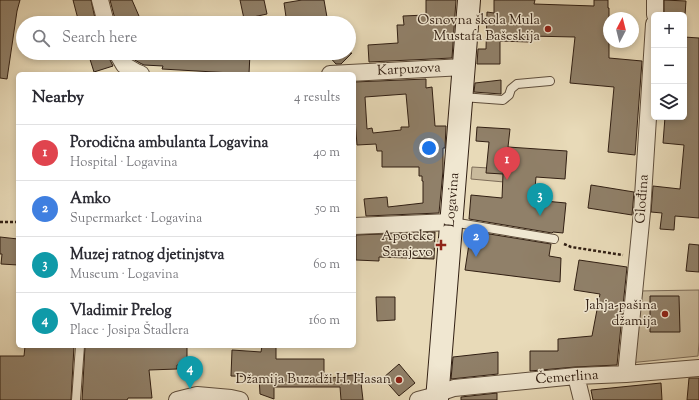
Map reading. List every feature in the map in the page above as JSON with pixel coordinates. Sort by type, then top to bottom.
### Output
[{"type":"street","points":[[100,0],[104,16]]},
{"type":"street","name":"Logavina","points":[[431,398],[452,222],[468,0]]},
{"type":"street","points":[[655,0],[655,12]]},
{"type":"street","name":"Glođina","points":[[626,374],[642,212],[652,48]]},
{"type":"street","points":[[121,60],[124,65],[136,72]]},
{"type":"street","name":"Karpuzova","points":[[356,73],[464,67]]},
{"type":"street","points":[[356,226],[452,222]]},
{"type":"street","name":"Čemerlina","points":[[431,398],[454,388],[576,376],[626,374],[699,368]]},
{"type":"street","points":[[576,376],[582,400]]},
{"type":"street","points":[[177,400],[197,395],[240,400]]},
{"type":"lane","points":[[461,96],[503,100],[509,95],[511,90],[517,84],[550,81]]},
{"type":"lane","points":[[452,222],[554,239]]},
{"type":"lane","points":[[76,400],[80,348]]},
{"type":"path","points":[[0,222],[16,222]]},
{"type":"path","points":[[571,247],[638,257]]},
{"type":"shaded area","points":[[472,167],[505,169],[504,182],[471,179]]},
{"type":"shaded area","points":[[699,290],[698,356],[629,363],[637,291]]},
{"type":"building","points":[[0,0],[20,0],[16,16],[7,79],[0,78]]},
{"type":"building","points":[[73,0],[91,0],[94,16],[77,16]]},
{"type":"building","points":[[110,0],[132,0],[139,16],[114,16]]},
{"type":"building","points":[[240,0],[264,0],[267,14],[258,16],[243,16]]},
{"type":"building","points":[[302,0],[324,0],[327,16],[286,16],[284,3]]},
{"type":"building","points":[[426,0],[456,0],[452,58],[369,62],[368,45],[398,43],[397,25],[404,25],[403,16],[426,15]]},
{"type":"building","points":[[494,0],[535,0],[534,4],[594,6],[594,0],[608,0],[609,12],[603,12],[603,48],[609,48],[609,58],[642,61],[635,155],[608,152],[614,87],[570,83],[575,37],[529,36],[529,42],[500,41],[500,64],[477,64],[478,49],[486,49],[487,12],[494,13]]},
{"type":"building","points":[[664,0],[686,1],[685,12],[664,12]]},
{"type":"building","points":[[687,37],[699,38],[699,218],[675,216],[674,230],[660,229],[662,213],[651,212],[653,186],[680,189],[684,145],[663,143],[665,120],[687,120]]},
{"type":"building","points":[[90,60],[110,60],[113,66],[94,72]]},
{"type":"building","points":[[135,60],[250,60],[249,72],[214,72],[162,69],[163,66],[144,65]]},
{"type":"building","points":[[332,60],[345,60],[341,64],[336,64]]},
{"type":"building","points":[[426,79],[426,88],[432,87],[435,126],[446,126],[445,148],[443,148],[443,171],[439,213],[366,216],[364,199],[387,197],[388,207],[423,203],[423,181],[422,176],[419,176],[419,167],[382,167],[382,151],[377,151],[376,144],[357,145],[356,82]],"holes":[[[406,94],[409,127],[401,127],[401,130],[373,133],[372,128],[367,129],[365,97]]]},
{"type":"building","points":[[501,80],[501,94],[474,92],[475,83]]},
{"type":"building","points":[[477,127],[510,129],[508,147],[567,151],[565,179],[536,177],[534,200],[566,203],[563,233],[552,233],[469,219],[471,195],[502,198],[503,174],[486,173],[489,142],[476,141]]},
{"type":"building","points":[[591,185],[634,192],[632,215],[588,208]]},
{"type":"building","points":[[471,231],[551,244],[549,256],[561,258],[560,282],[465,270]]},
{"type":"building","points":[[435,232],[434,259],[379,257],[379,261],[356,260],[356,235]]},
{"type":"building","points":[[0,237],[16,239],[16,265],[1,264],[2,254],[0,254]]},
{"type":"building","points":[[689,244],[699,245],[699,272],[686,271]]},
{"type":"building","points":[[579,260],[627,267],[617,365],[530,371],[530,351],[558,351],[558,339],[592,336],[600,294],[574,290]]},
{"type":"building","name":"Jahja-pašina džamija","points":[[650,296],[679,296],[680,332],[650,332]]},
{"type":"building","points":[[376,297],[395,297],[395,320],[377,321]]},
{"type":"building","points":[[25,348],[74,348],[71,400],[0,400],[0,356],[24,356]]},
{"type":"building","points":[[85,348],[187,348],[187,365],[177,365],[177,369],[149,370],[152,398],[128,398],[127,400],[82,400]]},
{"type":"building","points":[[262,348],[276,348],[276,359],[324,359],[324,379],[360,374],[363,400],[341,400],[340,387],[274,387],[274,399],[260,394],[259,377],[231,376],[232,350],[261,352]]},
{"type":"building","points":[[498,352],[498,374],[451,379],[453,357]]},
{"type":"building","name":"Džamija Buzadži H. Hasan","points":[[399,364],[415,383],[399,396],[383,378]]},
{"type":"building","points":[[689,378],[699,378],[699,400],[687,400]]},
{"type":"building","points":[[661,383],[662,400],[593,400],[591,390]]},
{"type":"building","points":[[497,393],[497,400],[461,400],[461,397]]},
{"type":"place","name":"Osnovna škola Mula Mustafa Bašeskija","points":[[548,29]]},
{"type":"place","name":"Porodična ambulanta Logavina","points":[[507,180]]},
{"type":"place","name":"Muzej ratnog djetinjstva","points":[[540,216]]},
{"type":"place","name":"Apoteke Sarajevo","points":[[441,245]]},
{"type":"place","name":"Amko","points":[[476,257]]},
{"type":"place","name":"Jahja-pašina džamija","points":[[665,314]]},
{"type":"place","name":"Džamija Buzadži H. Hasan","points":[[399,380]]},
{"type":"place","name":"Vladimir Prelog","points":[[190,389]]}]
